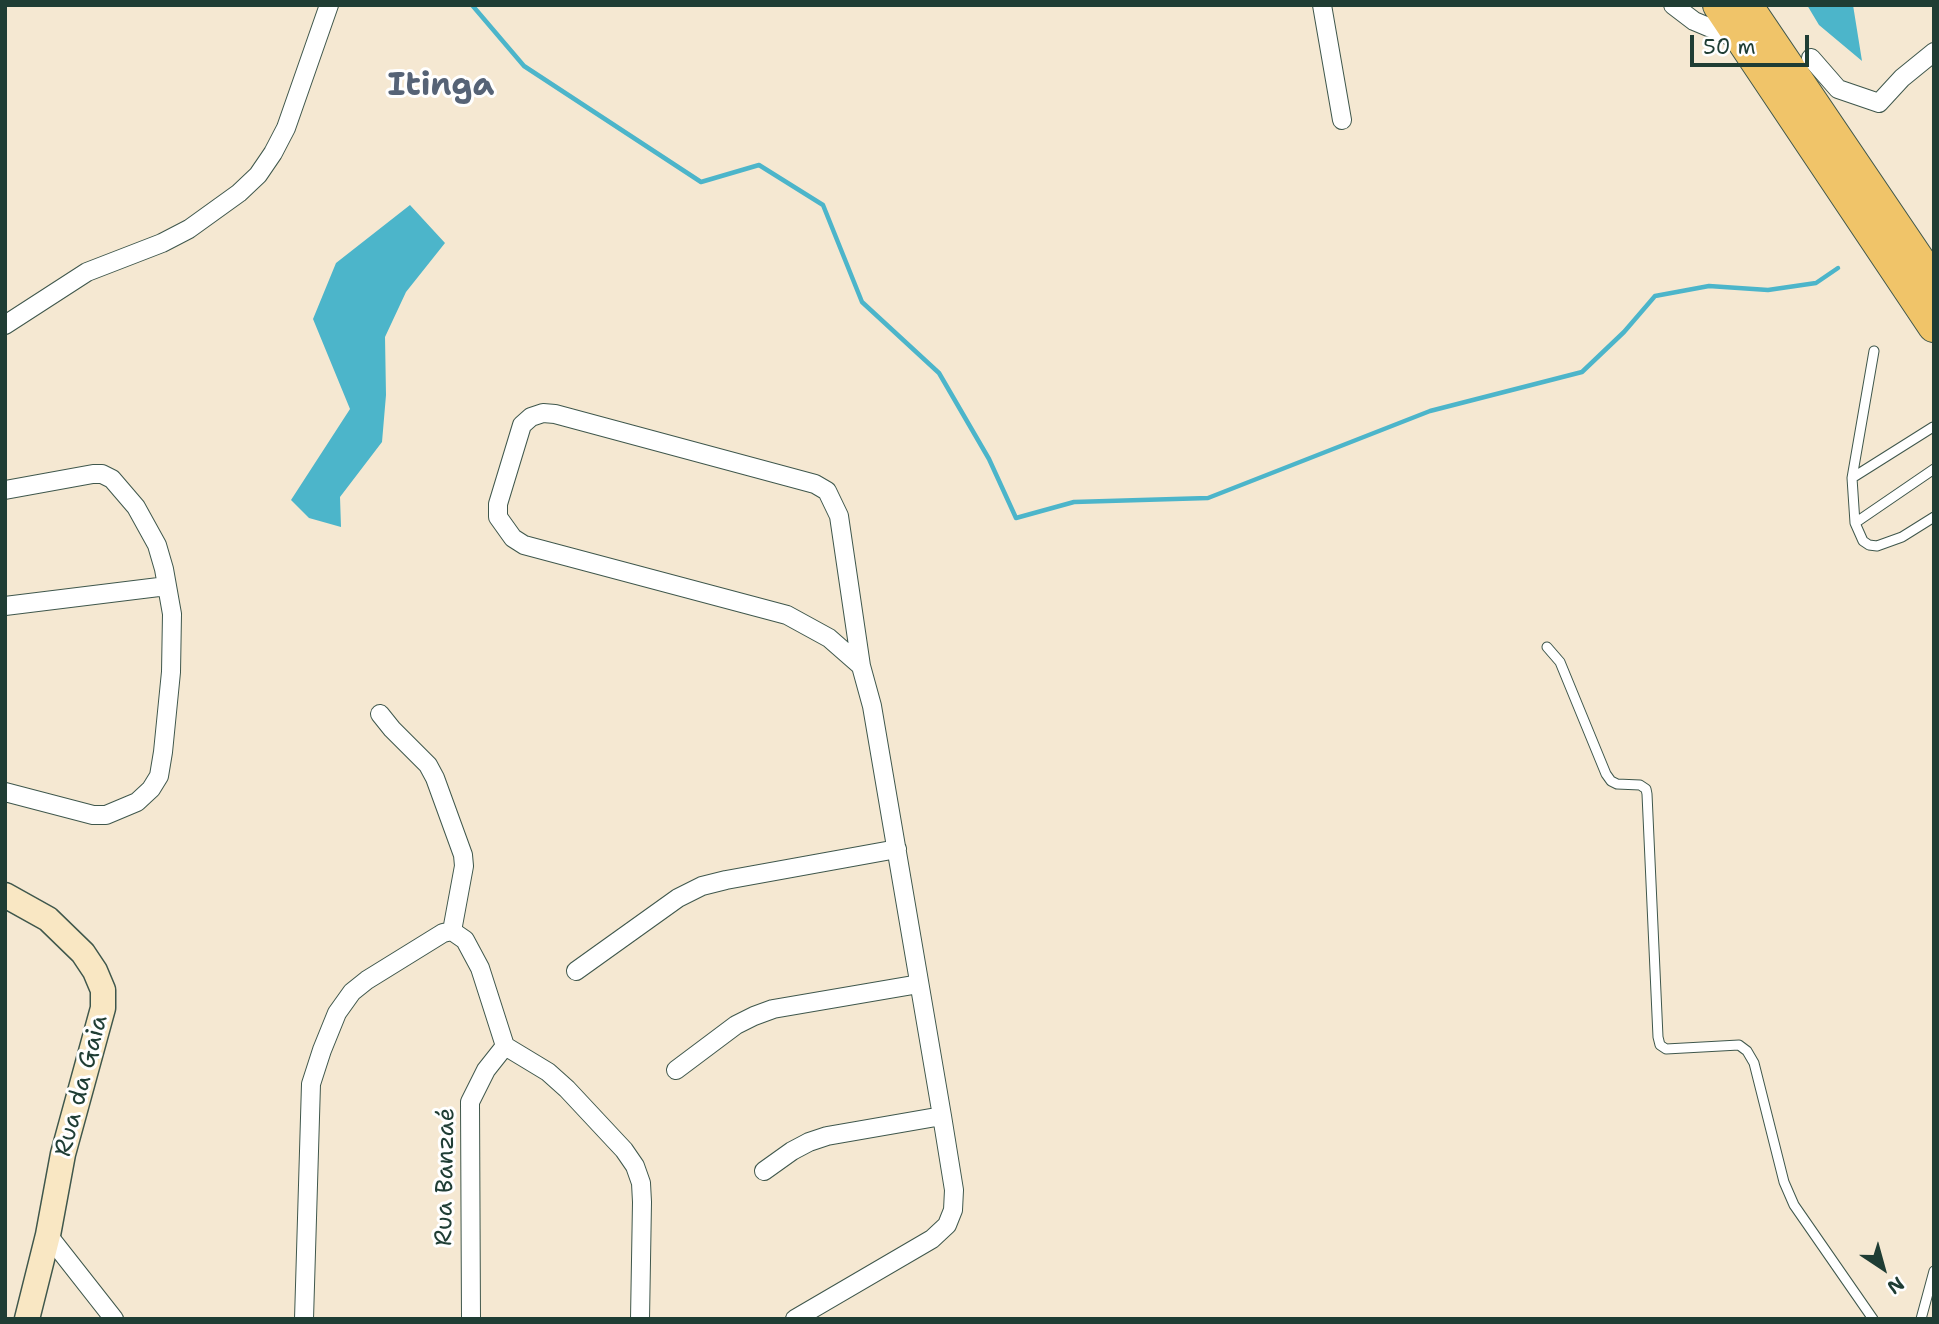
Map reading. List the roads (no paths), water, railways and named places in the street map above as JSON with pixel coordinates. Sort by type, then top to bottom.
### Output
[{"type":"highway","points":[[1719,5],[1934,326]]},
{"type":"highway","points":[[1746,5],[1934,283]]},
{"type":"main road","name":"Rua da Gaia","points":[[5,895],[48,919],[83,953],[103,990],[103,1008],[63,1154],[48,1235],[27,1319]]},
{"type":"street","points":[[5,325],[87,272],[162,243],[189,229],[248,184],[273,153],[286,128],[329,5]]},
{"type":"street","points":[[1322,5],[1342,120]]},
{"type":"street","points":[[1673,5],[1694,21],[1743,42]]},
{"type":"street","points":[[1811,58],[1838,89],[1879,103],[1902,78],[1934,52]]},
{"type":"street","points":[[795,1319],[932,1239],[947,1224],[953,1210],[954,1190],[942,1116],[868,686],[861,666],[839,516],[827,491],[815,484],[555,414],[543,413],[531,417],[522,425],[498,504],[498,517],[513,538],[524,545],[786,615],[828,638],[861,666]]},
{"type":"street","points":[[5,490],[93,474],[102,474],[112,480],[136,507],[157,545],[172,614],[171,672],[163,752],[159,776],[151,789],[137,802],[106,815],[93,815],[5,792]]},
{"type":"street","points":[[5,607],[167,586]]},
{"type":"street","points":[[380,714],[428,765],[463,855],[464,866],[452,931]]},
{"type":"street","points":[[576,971],[678,898],[702,886],[897,849]]},
{"type":"street","points":[[304,1319],[311,1084],[322,1050],[337,1013],[352,992],[443,933],[452,931],[466,940],[480,968],[505,1046],[548,1072],[567,1089],[624,1150],[635,1166],[642,1202],[640,1319]]},
{"type":"street","points":[[676,1070],[736,1025],[773,1009],[919,984]]},
{"type":"street","name":"Rua Banzaé","points":[[471,1319],[470,1102],[486,1070],[505,1046]]},
{"type":"street","points":[[765,1171],[792,1151],[827,1136],[942,1116]]},
{"type":"street","points":[[48,1235],[114,1319]]},
{"type":"lane","points":[[1874,351],[1852,478],[1855,523],[1863,541],[1877,546],[1902,537],[1934,517]]},
{"type":"lane","points":[[1852,478],[1933,427]]},
{"type":"lane","points":[[1855,523],[1934,470]]},
{"type":"lane","points":[[1547,647],[1560,662],[1606,774],[1617,783],[1640,785],[1646,789],[1660,1045],[1665,1049],[1738,1045],[1747,1051],[1754,1063],[1784,1182],[1794,1205],[1873,1319]]},
{"type":"lane","points":[[1921,1319],[1934,1271]]},
{"type":"water","points":[[1807,5],[1853,5],[1862,61],[1819,25]]},
{"type":"water","points":[[410,205],[445,243],[406,292],[385,337],[386,395],[382,442],[340,497],[341,527],[309,518],[291,500],[350,409],[313,319],[336,263]]},
{"type":"waterway","points":[[472,5],[524,66],[701,182],[759,165],[823,205],[862,302],[939,373],[989,459],[1016,518],[1074,502],[1208,498],[1430,411],[1582,372],[1624,332],[1655,296],[1709,286],[1768,290],[1816,283],[1838,268]]},
{"type":"district","name":"Itinga","points":[[441,87]]}]
